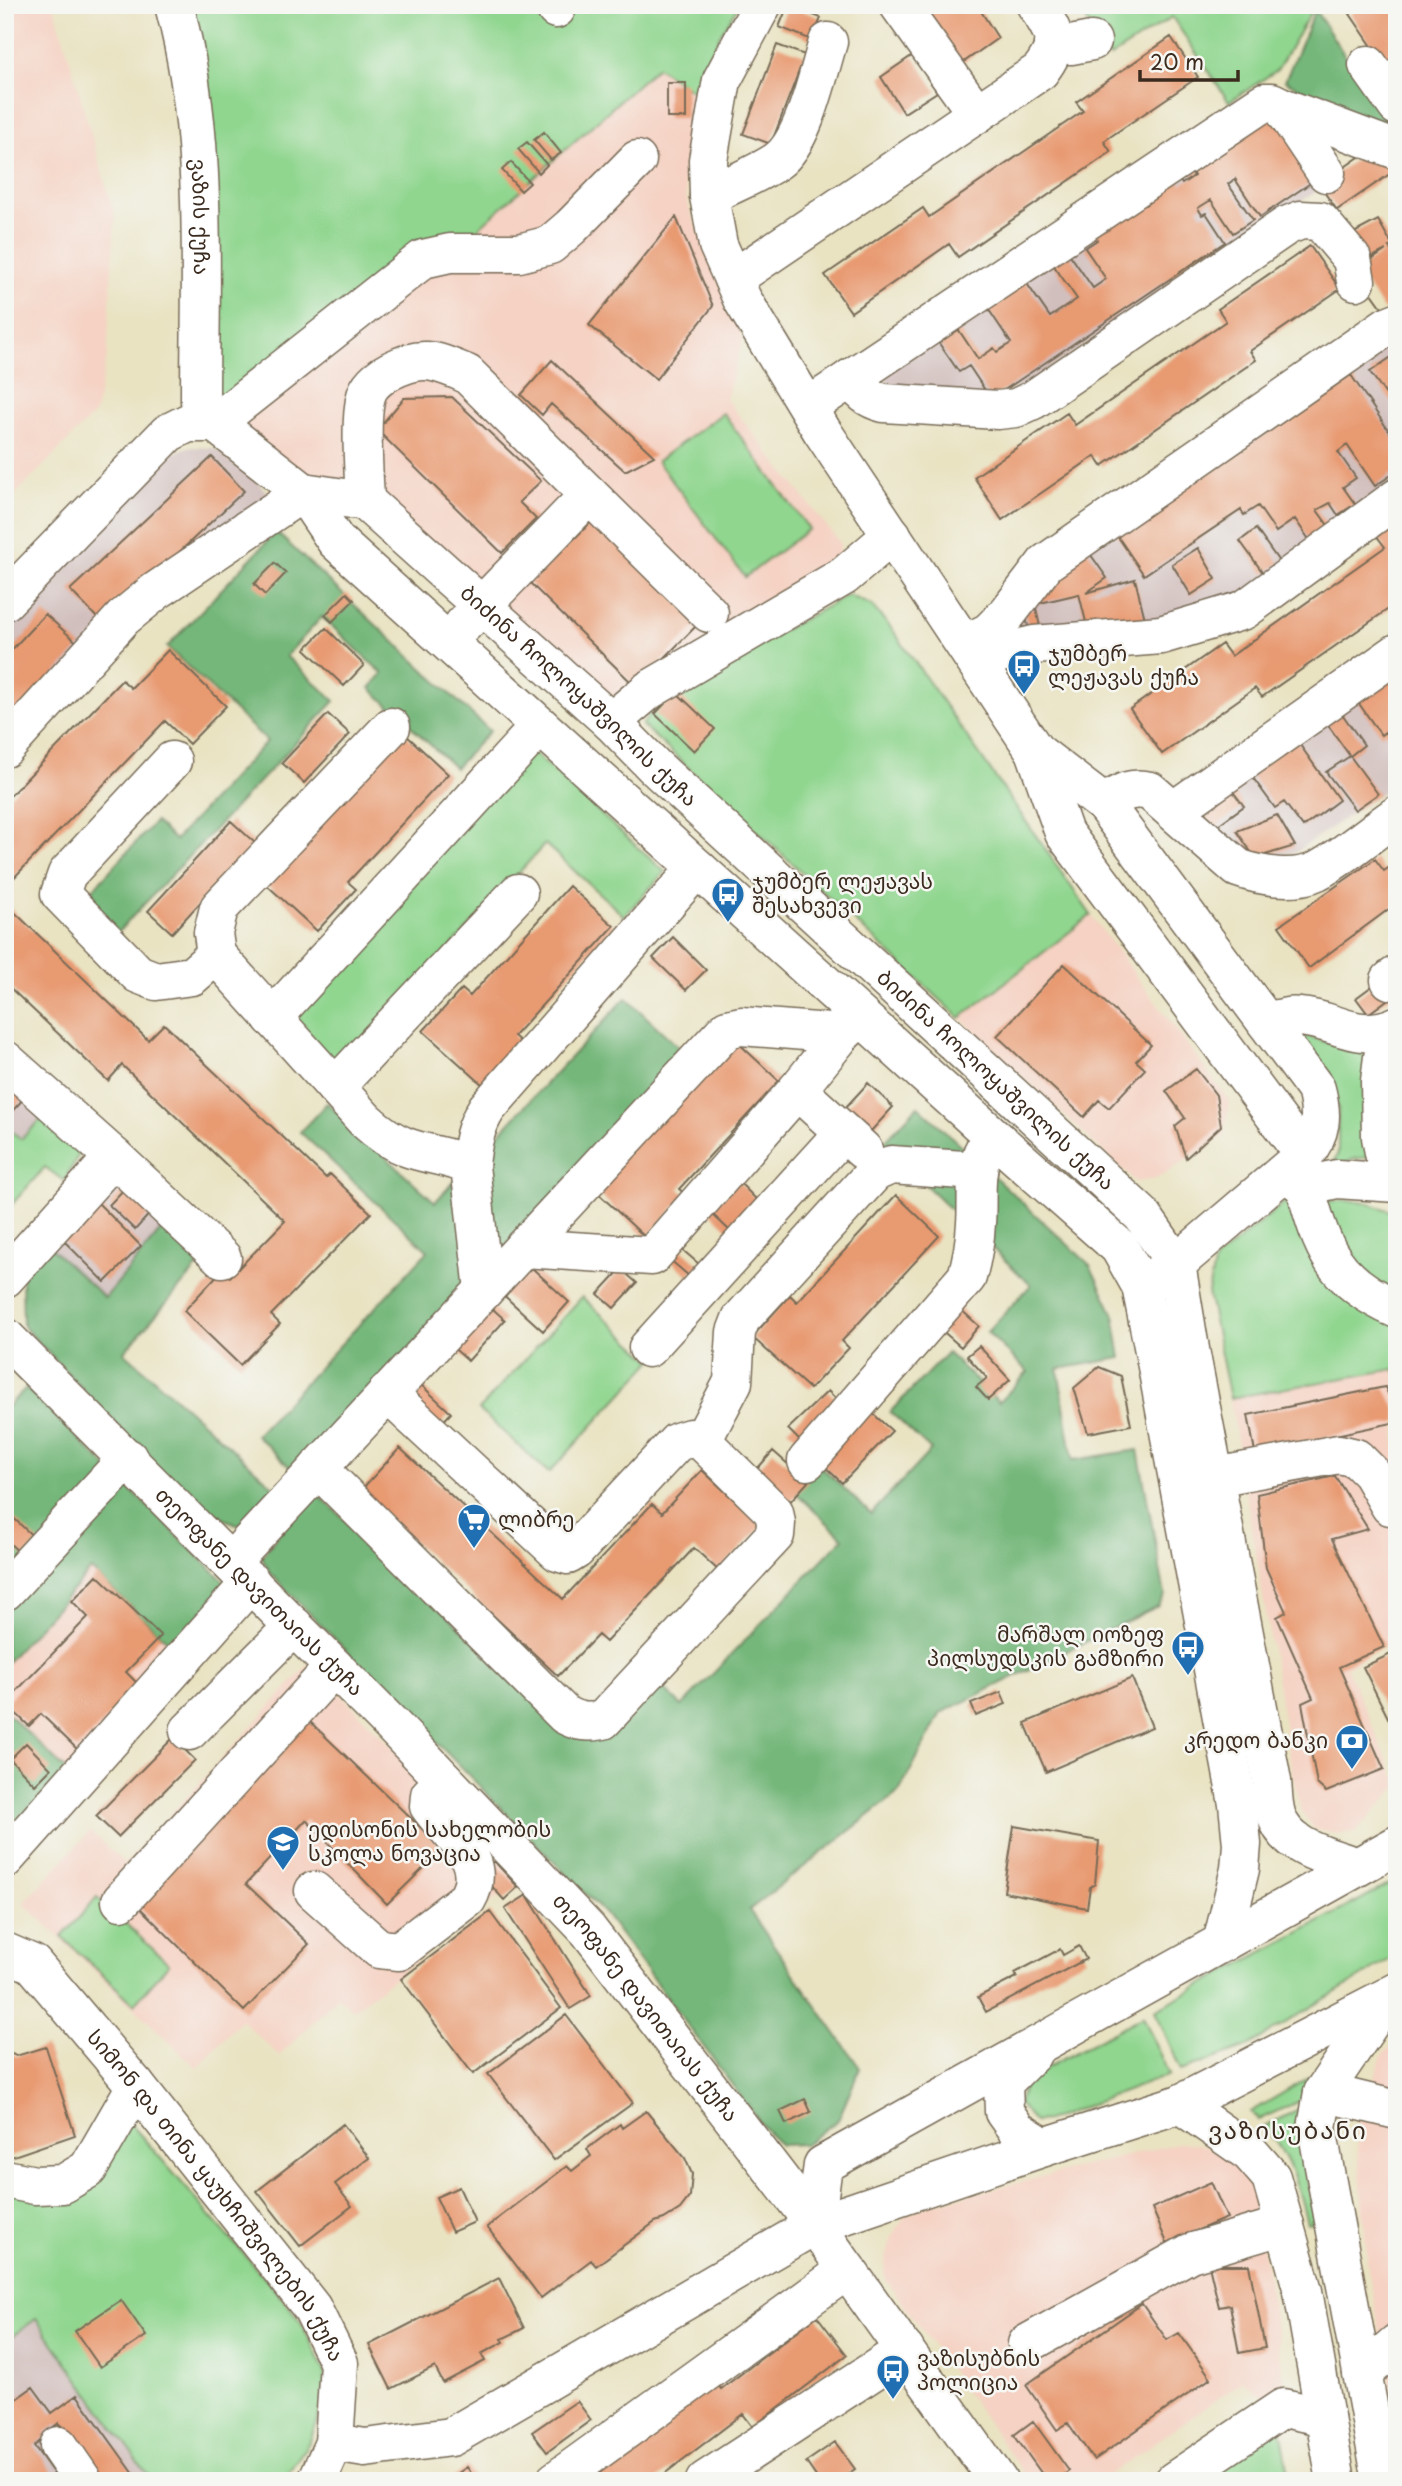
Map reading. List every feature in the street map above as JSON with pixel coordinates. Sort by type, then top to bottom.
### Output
[{"type":"street","name":"ვაზის ქუჩა","points":[[174,5],[186,49],[196,138],[200,233],[200,401],[215,424]]},
{"type":"street","points":[[762,5],[722,80],[708,160],[709,196],[718,245],[742,299],[808,407],[1035,751],[1064,833],[1299,1171],[1315,1224],[1330,1259],[1363,1290],[1397,1309]]},
{"type":"street","points":[[900,5],[977,114]]},
{"type":"street","points":[[733,279],[1040,71],[1053,54],[1053,31],[1036,5]]},
{"type":"street","points":[[1053,44],[1071,45],[1092,41]]},
{"type":"street","points":[[709,196],[777,161],[788,150],[799,132],[828,42]]},
{"type":"street","points":[[1368,65],[1397,106]]},
{"type":"street","points":[[808,407],[1264,102],[1272,102],[1397,150]]},
{"type":"street","points":[[1282,107],[1325,173]]},
{"type":"street","points":[[13,577],[168,433],[188,424],[215,424],[423,259],[450,253],[519,253],[550,245],[637,160]]},
{"type":"street","points":[[851,378],[860,392],[884,403],[998,410],[1016,408],[1033,400],[1286,226],[1301,220],[1320,221],[1352,259],[1356,281]]},
{"type":"street","points":[[970,652],[1000,621],[1046,563],[1387,326],[1397,322]]},
{"type":"street","points":[[365,501],[363,421],[368,392],[382,375],[409,361],[435,361],[467,374],[709,613]]},
{"type":"street","name":"ბიძინა ჩოლოყაშვილის ქუჩა","points":[[215,424],[303,492],[336,541],[756,921],[851,1025],[912,1063],[1119,1247],[1141,1286],[1238,1804],[1242,1844],[1240,1869],[1222,1943]]},
{"type":"street","points":[[5,748],[123,618],[156,591],[303,492]]},
{"type":"street","name":"ბიძინა ჩოლოყაშვილის ქუჩა","points":[[303,492],[365,501],[622,734],[1142,1216],[1172,1255],[1176,1264],[1272,1781],[1276,1815],[1286,1835],[1303,1846],[1357,1867]]},
{"type":"street","points":[[448,643],[480,606],[589,495]]},
{"type":"street","points":[[970,652],[1161,635],[1244,610],[1397,498]]},
{"type":"street","points":[[603,783],[622,734],[649,690],[844,576],[892,535]]},
{"type":"street","points":[[1173,811],[1397,653]]},
{"type":"street","points":[[272,1018],[540,726]]},
{"type":"street","points":[[391,727],[219,908],[214,933],[216,955],[365,1120],[384,1137],[407,1147],[470,1166]]},
{"type":"street","points":[[1035,751],[1104,804],[1316,1089],[1321,1106],[1315,1142],[1299,1171],[1176,1264],[1141,1286]]},
{"type":"street","points":[[172,761],[67,874],[60,894],[138,974],[156,981],[192,976],[216,955]]},
{"type":"street","points":[[1104,804],[1122,792],[1136,788],[1150,791],[1238,868],[1255,874],[1282,876],[1316,871],[1397,815]]},
{"type":"street","points":[[484,1290],[470,1166],[472,1142],[479,1122],[487,1108],[696,868]]},
{"type":"street","points":[[756,921],[787,889]]},
{"type":"street","points":[[335,1087],[518,893]]},
{"type":"street","points":[[1266,1023],[1288,1017],[1301,1017],[1353,1031],[1374,1033],[1396,1026]]},
{"type":"street","points":[[523,1248],[652,1256],[851,1025]]},
{"type":"street","points":[[5,1859],[241,1572],[318,1468],[727,1029],[741,1026],[851,1025]]},
{"type":"street","points":[[1299,1171],[1336,1178],[1396,1183],[1385,1158],[1381,1137],[1380,1081],[1383,1057],[1396,1026]]},
{"type":"street","points":[[912,1063],[939,1029]]},
{"type":"street","points":[[5,1060],[222,1258]]},
{"type":"street","points":[[797,1090],[884,1168]]},
{"type":"street","points":[[648,1348],[843,1133]]},
{"type":"street","points":[[807,1461],[967,1278],[973,1257],[978,1171],[981,1155],[993,1136]]},
{"type":"street","points":[[5,1278],[114,1157]]},
{"type":"street","points":[[702,1441],[733,1382],[736,1332],[741,1319],[875,1172],[891,1166],[978,1171]]},
{"type":"street","name":"თეოფანე დავითაიას ქუჩა","points":[[5,1337],[241,1572],[588,1930],[815,2225],[998,2481]]},
{"type":"street","points":[[318,1468],[565,1715],[588,1723],[603,1720],[775,1535],[774,1512],[702,1441],[690,1438],[677,1442],[576,1550],[568,1555],[558,1552],[387,1393]]},
{"type":"street","points":[[1215,1478],[1339,1454],[1356,1458],[1371,1473],[1390,1506]]},
{"type":"street","points":[[10,1577],[128,1458]]},
{"type":"street","points":[[189,1731],[294,1626]]},
{"type":"street","points":[[121,1901],[334,1667]]},
{"type":"street","points":[[314,1891],[379,1949],[399,1951],[467,1899],[474,1887],[474,1870],[461,1843],[429,1806],[430,1795],[445,1781]]},
{"type":"street","points":[[815,2225],[823,2165],[1397,1845]]},
{"type":"street","name":"სიმონ და თინა ყაუხჩიშვილების ქუჩა","points":[[5,1952],[33,1964],[136,2086],[312,2308],[339,2363],[334,2443]]},
{"type":"street","points":[[1381,2481],[1317,2128],[1323,2092],[1393,1994]]},
{"type":"street","points":[[317,2481],[334,2443],[365,2448],[451,2437],[815,2225],[1180,2104],[1393,1994]]},
{"type":"street","points":[[1043,2042],[1003,2082],[1004,2112],[1017,2130],[1044,2147]]},
{"type":"street","points":[[5,2179],[35,2185],[63,2184],[88,2169],[136,2086]]},
{"type":"street","points":[[1323,2092],[1397,2110]]},
{"type":"street","points":[[1180,2104],[1250,2153],[1271,2177],[1303,2291],[1336,2481]]},
{"type":"street","points":[[1027,2344],[1190,2253],[1285,2225]]},
{"type":"street","points":[[555,2481],[847,2270]]},
{"type":"street","points":[[1362,2374],[1397,2344]]},
{"type":"street","points":[[705,2481],[905,2350]]},
{"type":"street","points":[[1174,2481],[1283,2408],[1325,2417]]},
{"type":"street","points":[[59,2446],[83,2481]]},
{"type":"shaded area","points":[[5,5],[54,5],[115,217],[107,356],[95,413],[5,505]]},
{"type":"shaded area","points":[[657,66],[695,93],[683,174],[688,205],[743,340],[726,399],[840,543],[838,559],[616,715],[219,413],[415,255],[473,233]]},
{"type":"shaded area","points":[[1272,104],[1326,185],[1022,387],[968,402],[896,395],[877,367]]},
{"type":"shaded area","points":[[1397,332],[1397,483],[1246,593],[1161,631],[1007,629],[1056,562]]},
{"type":"shaded area","points":[[188,447],[213,448],[240,465],[276,501],[5,741],[5,630],[67,561],[173,453]]},
{"type":"shaded area","points":[[1397,662],[1397,782],[1296,852],[1250,862],[1186,812]]},
{"type":"shaded area","points":[[1091,915],[1229,1101],[1224,1136],[1156,1179],[1136,1182],[960,1018]]},
{"type":"shaded area","points":[[5,1070],[50,1111],[21,1139],[5,1126]]},
{"type":"shaded area","points":[[123,1180],[170,1219],[105,1298],[45,1243],[97,1182]]},
{"type":"shaded area","points":[[1395,1369],[1397,1640],[1346,1667],[1397,1781],[1397,1787],[1356,1832],[1337,1834],[1315,1829],[1301,1811],[1292,1772],[1230,1398]]},
{"type":"shaded area","points":[[91,1570],[178,1651],[71,1775],[5,1711],[5,1664]]},
{"type":"shaded area","name":"ედისონის სახელობის სკოლა ნოვაცია","points":[[310,1663],[521,1879],[353,2010],[338,1997],[279,2056],[241,2020],[197,2068],[23,1903],[90,1831],[125,1864]]},
{"type":"shaded area","points":[[1397,2040],[1397,2399],[1393,2402],[1368,2269],[1356,2127],[1382,2056]]},
{"type":"shaded area","points":[[1178,2143],[1198,2144],[1218,2151],[1234,2161],[1249,2180],[1256,2203],[1286,2392],[1268,2401],[1243,2381],[1100,2481],[1029,2481],[886,2280],[885,2261],[892,2237],[904,2217],[928,2205]]},
{"type":"shaded area","points":[[36,2318],[152,2481],[5,2481],[5,2341]]},
{"type":"green space","points":[[179,5],[739,5],[720,35],[695,93],[657,67],[473,233],[415,256],[219,413]]},
{"type":"green space","points":[[1077,5],[1315,5],[1277,70],[1229,102],[1172,17],[1110,57]]},
{"type":"green space","points":[[1315,10],[1387,120],[1375,127],[1285,81]]},
{"type":"green space","points":[[723,413],[809,529],[745,577],[657,461]]},
{"type":"green space","points":[[276,532],[490,731],[455,768],[370,688],[383,674],[322,617],[286,656],[335,701],[116,934],[81,902],[155,822],[175,840],[267,741],[167,647]]},
{"type":"green space","points":[[848,595],[871,605],[892,629],[1091,915],[960,1018],[642,725],[664,695]]},
{"type":"green space","points":[[528,748],[665,872],[624,916],[545,844],[338,1071],[281,1020]]},
{"type":"green space","points":[[626,998],[686,1054],[295,1472],[256,1435],[428,1251],[300,1132],[327,1103],[435,1202]]},
{"type":"green space","points":[[1308,1036],[1372,1054],[1376,1156],[1354,1159],[1330,1170],[1338,1153],[1338,1106],[1294,1037]]},
{"type":"green space","points":[[918,1106],[1090,1265],[1114,1315],[1121,1358],[1058,1369],[1073,1460],[1138,1450],[1165,1595],[1158,1606],[941,1713],[899,1792],[749,1910],[860,2068],[838,2120],[805,2144],[781,2145],[768,2133],[604,1913],[270,1573],[262,1557],[311,1488],[573,1733],[650,1676],[682,1706],[843,1538],[790,1487],[815,1461],[871,1514],[931,1450],[890,1412],[947,1353],[999,1402],[1028,1372],[987,1332],[1031,1285],[882,1144]]},
{"type":"green space","points":[[50,1111],[74,1142],[79,1154],[64,1181],[45,1167],[5,1212],[5,1126],[21,1139]]},
{"type":"green space","points":[[1361,1201],[1397,1213],[1397,1373],[1395,1369],[1230,1398],[1208,1292],[1215,1260],[1284,1203]]},
{"type":"green space","points":[[182,1205],[221,1240],[124,1352],[279,1491],[239,1525],[224,1519],[176,1488],[23,1326],[22,1276],[45,1243],[105,1298]]},
{"type":"green space","points":[[582,1297],[652,1361],[549,1473],[479,1410]]},
{"type":"green space","points":[[26,1388],[232,1589],[178,1651],[91,1570],[5,1664],[5,1409]]},
{"type":"green space","points":[[5,1711],[71,1775],[5,1851]]},
{"type":"green space","points":[[1397,1880],[1397,1955],[1246,2047],[1181,2071],[1155,2010]]},
{"type":"green space","points":[[97,1897],[169,1964],[134,2004],[62,1937]]},
{"type":"green space","points":[[1143,2016],[1169,2075],[1047,2121],[1035,2122],[1019,2104],[1026,2079]]},
{"type":"green space","points":[[1317,2073],[1310,2096],[1258,2120],[1251,2112]]},
{"type":"green space","points":[[1308,2104],[1304,2158],[1314,2222],[1307,2223],[1287,2160],[1264,2127]]},
{"type":"green space","points":[[130,2123],[299,2318],[325,2372],[323,2402],[310,2441],[282,2481],[152,2481],[36,2319],[5,2341],[5,2190],[67,2197]]},
{"type":"green space","points":[[1281,2428],[1290,2481],[1204,2481]]},
{"type":"building","points":[[788,5],[821,18],[812,40],[779,27]]},
{"type":"building","points":[[920,5],[977,5],[998,38],[961,64]]},
{"type":"building","points":[[1362,5],[1397,5],[1397,83],[1350,14]]},
{"type":"building","points":[[1171,37],[1198,77],[1104,141],[1111,152],[958,257],[949,244],[851,312],[825,275],[923,208],[929,217],[1083,111],[1076,102]]},
{"type":"building","points":[[777,45],[805,55],[771,144],[743,134]]},
{"type":"building","points":[[913,55],[937,92],[904,113],[881,77]]},
{"type":"building","points":[[667,83],[686,83],[686,118],[667,118]]},
{"type":"building","points":[[1274,113],[1318,178],[1260,217],[1235,179],[1228,184],[1253,220],[1233,233],[1211,200],[1198,208],[1202,215],[1206,213],[1225,242],[991,399],[969,366],[959,372],[936,339],[956,326],[978,359],[994,348],[997,352],[1011,343],[985,304],[1023,278],[1050,317],[1077,299],[1052,263],[1068,252],[1093,288],[1106,279],[1085,248],[1097,240],[1090,230],[1174,173],[1182,184],[1194,176],[1187,164]]},
{"type":"building","points":[[544,132],[561,153],[551,160],[534,140]]},
{"type":"building","points":[[527,142],[547,165],[539,173],[518,149]]},
{"type":"building","points":[[1372,148],[1397,169],[1337,210],[1319,185]]},
{"type":"building","points":[[511,162],[530,183],[521,191],[502,170]]},
{"type":"building","points":[[676,217],[713,306],[656,379],[589,325]]},
{"type":"building","points":[[1378,220],[1393,246],[1389,247],[1393,252],[1397,249],[1397,301],[1384,310],[1356,271],[1386,250],[1365,261],[1350,235]]},
{"type":"building","points":[[1310,246],[1340,289],[1250,351],[1256,360],[1102,466],[1095,456],[1002,520],[974,477],[1067,413],[1075,425],[1226,321],[1218,309]]},
{"type":"building","points":[[1397,353],[1397,410],[1370,372]]},
{"type":"building","points":[[552,360],[654,456],[625,471],[551,404],[542,415],[521,395]]},
{"type":"building","points":[[1351,375],[1397,443],[1397,471],[1375,486],[1347,445],[1338,452],[1356,478],[1343,487],[1355,504],[1338,515],[1330,503],[1317,510],[1330,528],[1310,541],[1295,519],[1276,532],[1258,506],[1244,515],[1241,510],[1144,575],[1114,531],[1193,484]]},
{"type":"building","points":[[452,397],[541,481],[519,502],[536,519],[502,553],[377,430],[404,398]]},
{"type":"building","points":[[212,457],[244,491],[103,624],[70,590]]},
{"type":"building","points":[[598,515],[703,619],[636,687],[530,583]]},
{"type":"building","points":[[1397,521],[1397,603],[1262,697],[1255,688],[1162,754],[1130,709],[1222,644],[1231,656],[1385,547],[1376,535]]},
{"type":"building","points":[[1256,529],[1280,563],[1264,574],[1240,541]]},
{"type":"building","points":[[1086,548],[1107,578],[1086,593],[1135,579],[1145,619],[1089,634],[1079,594],[1040,603],[1036,593]]},
{"type":"building","points":[[1198,548],[1216,579],[1191,595],[1172,564]]},
{"type":"building","points":[[275,563],[286,573],[265,595],[254,584]]},
{"type":"building","points":[[347,593],[354,600],[332,622],[325,615]]},
{"type":"building","points":[[1036,608],[1040,627],[1029,629],[1024,611]]},
{"type":"building","points":[[45,614],[81,646],[5,728],[5,657]]},
{"type":"building","points":[[326,628],[364,665],[344,686],[305,649]]},
{"type":"building","points":[[168,650],[226,706],[189,744],[165,721],[5,887],[5,801],[122,680],[131,688]]},
{"type":"building","points":[[1397,666],[1397,749],[1385,732],[1381,735],[1353,695]]},
{"type":"building","points":[[676,692],[715,729],[694,751],[655,714]]},
{"type":"building","points":[[1338,708],[1364,745],[1350,756],[1323,718]]},
{"type":"building","points":[[328,714],[350,734],[304,783],[282,763]]},
{"type":"building","points":[[405,734],[448,774],[348,882],[356,889],[317,931],[258,877]]},
{"type":"building","points":[[1295,738],[1339,800],[1303,827],[1284,802],[1275,808],[1248,771]]},
{"type":"building","points":[[1350,756],[1378,794],[1355,810],[1326,772]]},
{"type":"building","points":[[1231,789],[1244,806],[1211,830],[1198,812]]},
{"type":"building","points":[[1277,815],[1295,846],[1255,858],[1237,831]]},
{"type":"building","points":[[231,821],[255,843],[172,933],[148,911]]},
{"type":"building","points":[[1375,859],[1384,871],[1397,862],[1397,903],[1309,968],[1279,926]]},
{"type":"building","points":[[569,886],[614,926],[514,1036],[522,1043],[483,1085],[423,1031],[462,989],[470,996]]},
{"type":"building","points":[[5,903],[148,1040],[164,1024],[326,1178],[330,1174],[371,1213],[271,1315],[280,1324],[240,1365],[184,1311],[222,1270],[230,1277],[285,1221],[122,1065],[108,1081],[5,983]]},
{"type":"building","points":[[673,937],[706,970],[686,990],[653,958]]},
{"type":"building","points":[[1064,964],[1151,1045],[1136,1061],[1145,1069],[1109,1108],[1099,1100],[1084,1117],[997,1036]]},
{"type":"building","points":[[1379,981],[1391,997],[1368,1014],[1356,998]]},
{"type":"building","points":[[734,1039],[779,1081],[679,1189],[686,1195],[646,1238],[587,1183]]},
{"type":"building","points":[[1196,1069],[1216,1095],[1221,1126],[1186,1158],[1175,1126],[1185,1118],[1166,1091]]},
{"type":"building","points":[[11,1082],[26,1096],[5,1119],[5,1088]]},
{"type":"building","points":[[868,1083],[893,1107],[871,1131],[845,1108]]},
{"type":"building","points":[[738,1181],[758,1201],[730,1231],[709,1211]]},
{"type":"building","points":[[127,1186],[153,1210],[135,1230],[109,1205]]},
{"type":"building","points":[[896,1195],[939,1236],[842,1341],[849,1348],[810,1389],[752,1337],[790,1295],[797,1302]]},
{"type":"building","points":[[91,1196],[141,1246],[105,1282],[55,1232]]},
{"type":"building","points":[[678,1246],[699,1264],[689,1276],[668,1258]]},
{"type":"building","points":[[532,1268],[569,1302],[543,1331],[498,1290],[514,1273]]},
{"type":"building","points":[[621,1269],[637,1283],[614,1308],[598,1294]]},
{"type":"building","points":[[481,1298],[505,1320],[468,1361],[444,1339]]},
{"type":"building","points":[[958,1307],[979,1326],[961,1347],[939,1328]]},
{"type":"building","points":[[979,1346],[1010,1380],[988,1400],[976,1387],[987,1378],[967,1356]]},
{"type":"building","points":[[1099,1367],[1121,1376],[1131,1425],[1088,1433],[1074,1388]]},
{"type":"building","points":[[417,1381],[451,1413],[438,1427],[404,1394]]},
{"type":"building","points":[[1385,1387],[1397,1412],[1397,1422],[1255,1452],[1248,1415]]},
{"type":"building","points":[[828,1391],[844,1407],[804,1445],[788,1429]]},
{"type":"building","points":[[869,1410],[892,1431],[842,1483],[820,1462]]},
{"type":"building","points":[[400,1448],[563,1599],[652,1504],[662,1513],[702,1470],[762,1526],[719,1571],[694,1548],[606,1642],[598,1635],[558,1676],[360,1491]]},
{"type":"building","points":[[773,1451],[808,1482],[785,1507],[750,1477]]},
{"type":"building","points":[[1335,1476],[1368,1529],[1332,1539],[1384,1647],[1339,1667],[1384,1769],[1326,1792],[1317,1784],[1302,1703],[1313,1698],[1277,1617],[1286,1612],[1266,1568],[1257,1494]]},
{"type":"building","points":[[5,1510],[39,1542],[24,1557],[5,1539]]},
{"type":"building","points":[[97,1575],[161,1636],[126,1672],[139,1685],[77,1749],[41,1714],[29,1726],[5,1703],[88,1617],[72,1601]]},
{"type":"building","points":[[1397,1651],[1397,1736],[1363,1667]]},
{"type":"building","points":[[1132,1678],[1152,1727],[1046,1772],[1025,1723]]},
{"type":"building","points":[[1001,1692],[1006,1704],[976,1716],[971,1704]]},
{"type":"building","points":[[305,1717],[443,1849],[387,1904],[306,1820],[246,1884],[309,1944],[244,2011],[132,1900]]},
{"type":"building","points":[[173,1738],[195,1760],[118,1837],[96,1816]]},
{"type":"building","points":[[26,1743],[51,1769],[35,1785],[10,1759]]},
{"type":"building","points":[[1014,1826],[1099,1841],[1095,1884],[1090,1887],[1087,1908],[1004,1892]]},
{"type":"building","points":[[494,1861],[518,1887],[504,1900],[481,1874]]},
{"type":"building","points":[[527,1895],[591,1996],[570,2009],[505,1909]]},
{"type":"building","points":[[490,1912],[561,2008],[473,2074],[401,1979]]},
{"type":"building","points":[[1079,1946],[1086,1959],[986,2012],[978,1997],[1017,1977],[1015,1973],[1060,1949],[1063,1955]]},
{"type":"building","points":[[566,2015],[633,2103],[554,2160],[488,2074]]},
{"type":"building","points":[[46,2047],[75,2135],[11,2157],[5,2154],[5,2051],[16,2056]]},
{"type":"building","points":[[805,2099],[811,2112],[786,2124],[780,2111]]},
{"type":"building","points":[[646,2111],[685,2158],[692,2174],[690,2196],[680,2209],[655,2222],[596,2266],[591,2260],[541,2298],[487,2227],[567,2166],[572,2171],[591,2156],[587,2149],[620,2124],[622,2128]]},
{"type":"building","points":[[343,2124],[369,2158],[335,2184],[352,2206],[300,2246],[257,2191]]},
{"type":"building","points":[[1211,2182],[1227,2218],[1167,2243],[1152,2208]]},
{"type":"building","points":[[459,2187],[475,2222],[452,2232],[436,2197]]},
{"type":"building","points":[[1209,2265],[1249,2265],[1265,2348],[1239,2353],[1230,2305],[1219,2307]]},
{"type":"building","points":[[499,2278],[524,2328],[481,2354],[485,2361],[443,2383],[435,2367],[391,2389],[369,2345]]},
{"type":"building","points":[[121,2300],[146,2336],[100,2367],[75,2331]]},
{"type":"building","points":[[1142,2304],[1167,2340],[1179,2333],[1211,2378],[1094,2460],[1068,2423],[1057,2430],[1026,2385]]},
{"type":"building","points":[[817,2316],[847,2355],[753,2427],[743,2414],[655,2481],[574,2481],[712,2377],[721,2389]]},
{"type":"building","points":[[33,2387],[52,2413],[77,2395],[139,2481],[101,2481],[59,2423],[45,2433],[47,2436],[34,2446],[59,2481],[5,2481],[5,2419],[11,2415],[5,2407]]},
{"type":"building","points":[[577,2401],[591,2420],[547,2452],[532,2432]]},
{"type":"building","points":[[1033,2421],[1069,2471],[1055,2481],[1047,2481],[1014,2435]]},
{"type":"building","points":[[835,2442],[855,2469],[838,2481],[819,2481],[806,2462]]},
{"type":"building","points":[[467,2467],[476,2481],[447,2481]]},
{"type":"place","name":"ჯუმბერ ლეჟავას ქუჩა","points":[[1024,696]]},
{"type":"place","name":"ჯუმბერ ლეჟავას შესახვევი","points":[[728,924]]},
{"type":"place","name":"ლიბრე","points":[[474,1550]]},
{"type":"place","name":"მარშალ იოზეფ პილსუდსკის გამზირი","points":[[1188,1677]]},
{"type":"place","name":"კრედო ბანკი","points":[[1352,1771]]},
{"type":"place","name":"ედისონის სახელობის სკოლა ნოვაცია","points":[[283,1872]]},
{"type":"place","name":"ვაზისუბნის პოლიცია","points":[[893,2401]]},
{"type":"district","name":"ვაზისუბანი","points":[[1288,2131]]}]
